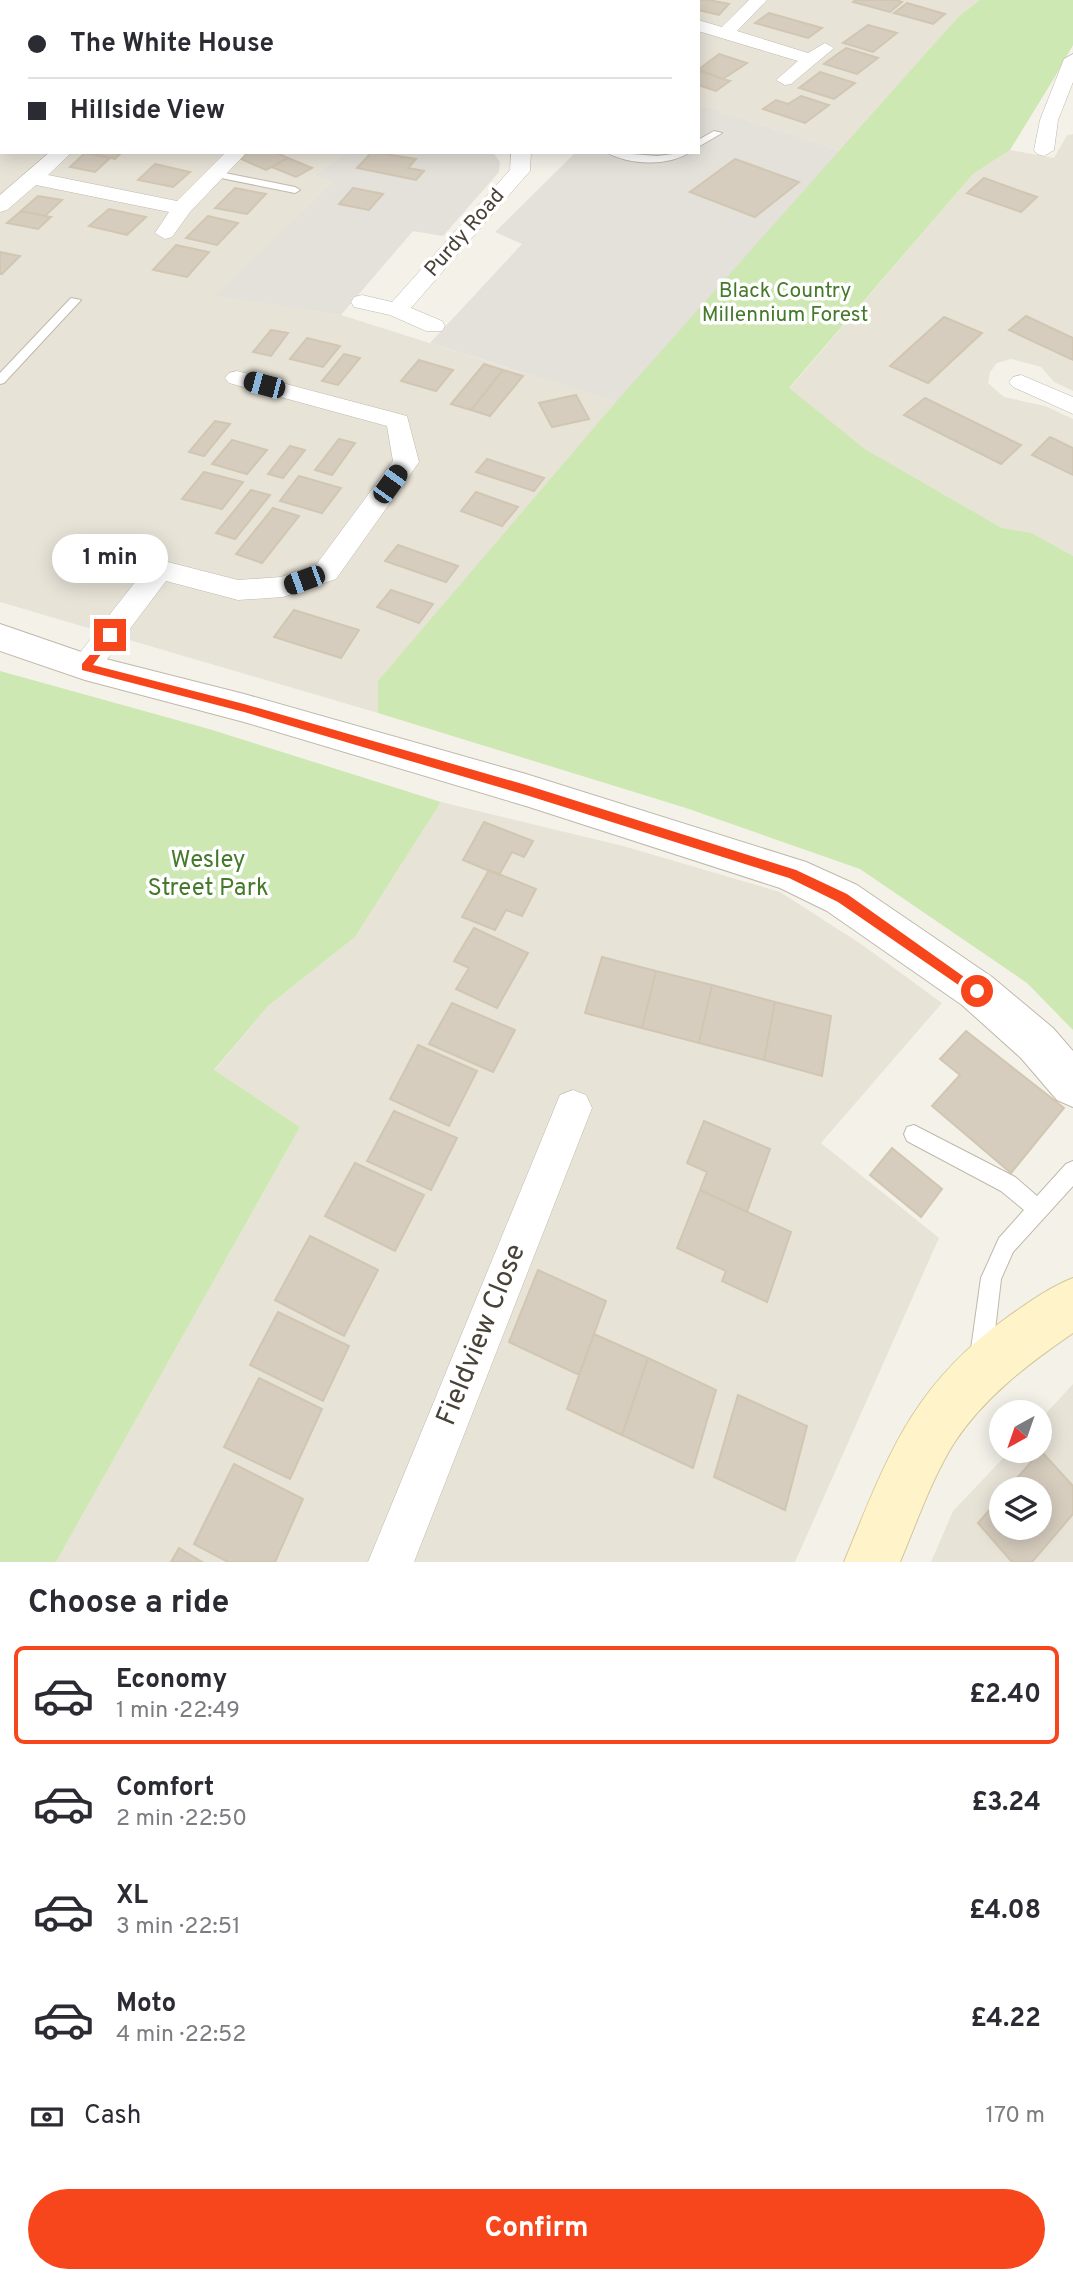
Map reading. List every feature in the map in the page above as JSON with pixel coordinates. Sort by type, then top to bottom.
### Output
[{"type":"main road","points":[[872,1562],[934,1426],[979,1372],[1023,1336],[1073,1303]]},
{"type":"street","points":[[727,31],[759,0]]},
{"type":"street","points":[[700,25],[727,31],[811,58]]},
{"type":"street","points":[[785,80],[827,46]]},
{"type":"street","points":[[1044,150],[1049,120],[1073,59]]},
{"type":"street","points":[[1049,120],[1073,125]]},
{"type":"street","points":[[0,206],[60,154]]},
{"type":"street","points":[[165,233],[182,208],[235,154]]},
{"type":"street","name":"Purdy Road","points":[[397,310],[520,171],[521,154]]},
{"type":"street","points":[[33,178],[182,208]]},
{"type":"street","points":[[362,302],[397,310],[434,326]]},
{"type":"street","points":[[85,667],[160,570],[238,590],[284,587],[326,572],[406,462],[398,421],[237,378]]},
{"type":"street","points":[[1021,382],[1073,406]]},
{"type":"street","points":[[0,638],[85,667],[244,708],[526,790],[792,874],[842,898],[977,991],[1037,1043],[1073,1085]]},
{"type":"street","name":"Fieldview Close","points":[[391,1562],[573,1108]]},
{"type":"lane","points":[[700,143],[717,133]]},
{"type":"lane","points":[[619,154],[648,161],[665,160],[680,154]]},
{"type":"lane","points":[[215,174],[296,190]]},
{"type":"lane","points":[[0,380],[75,300]]},
{"type":"lane","points":[[914,1134],[1009,1184],[1038,1209]]},
{"type":"lane","points":[[979,1372],[991,1278],[1006,1245],[1073,1171]]},
{"type":"shaded area","points":[[700,0],[980,0],[959,16],[841,151],[700,105]]},
{"type":"shaded area","points":[[700,105],[841,151],[629,406],[430,343],[522,244],[495,232],[574,154],[700,154]]},
{"type":"shaded area","points":[[1073,134],[1073,391],[1054,382],[1041,367],[1011,359],[997,363],[990,372],[988,383],[1004,397],[1045,406],[1073,419],[1073,556],[1032,533],[1002,528],[865,449],[789,389],[973,174],[1010,150],[1054,158],[1067,135]]},
{"type":"shaded area","points":[[0,154],[345,154],[314,175],[335,182],[216,296],[341,315],[629,406],[378,713],[0,602]]},
{"type":"shaded area","points":[[345,154],[494,154],[500,162],[499,172],[443,236],[413,231],[341,315],[215,296],[334,182],[314,175]]},
{"type":"shaded area","points":[[441,802],[623,846],[780,892],[861,944],[942,1003],[821,1143],[939,1238],[795,1562],[56,1562],[300,1127],[214,1071],[268,1006],[355,937]]},
{"type":"shaded area","points":[[1073,1384],[1073,1562],[931,1562],[953,1511],[999,1463],[1052,1463],[1052,1407]]},
{"type":"green space","name":"Black Country Millennium Forest","points":[[980,0],[1073,0],[1073,45],[1010,150],[973,174],[789,388],[865,449],[1002,528],[1032,533],[1073,556],[1073,1030],[1027,983],[860,869],[686,808],[378,713],[378,681],[616,402],[959,16]]},
{"type":"green space","name":"Wesley Street Park","points":[[0,671],[209,729],[441,802],[355,937],[268,1006],[214,1070],[300,1127],[56,1562],[0,1562]]},
{"type":"building","points":[[700,0],[729,4],[719,15],[700,10]]},
{"type":"building","points":[[853,2],[902,2],[890,12]]},
{"type":"building","points":[[907,3],[945,14],[933,24],[894,13]]},
{"type":"building","points":[[769,13],[822,28],[808,38],[755,23]]},
{"type":"building","points":[[868,25],[897,33],[873,52],[843,43]]},
{"type":"building","points":[[846,48],[878,58],[857,74],[824,64]]},
{"type":"building","points":[[719,54],[747,63],[723,79],[700,68]]},
{"type":"building","points":[[700,72],[730,81],[716,91],[700,86]]},
{"type":"building","points":[[820,72],[855,83],[834,99],[799,88]]},
{"type":"building","points":[[801,96],[829,105],[805,123],[763,109],[776,100],[788,104]]},
{"type":"building","points":[[84,154],[110,158],[95,172],[70,167]]},
{"type":"building","points":[[95,154],[120,154],[115,159]]},
{"type":"building","points":[[246,154],[279,154],[288,158],[266,170],[239,158]]},
{"type":"building","points":[[370,154],[385,154],[416,159],[408,168],[424,171],[416,180],[357,168]]},
{"type":"building","points":[[288,158],[312,168],[296,177],[272,167]]},
{"type":"building","points":[[735,159],[799,182],[755,217],[690,192]]},
{"type":"building","points":[[155,164],[190,172],[173,187],[138,180]]},
{"type":"building","points":[[984,178],[1037,197],[1021,212],[967,193]]},
{"type":"building","points":[[235,188],[266,194],[247,214],[215,208]]},
{"type":"building","points":[[353,188],[383,194],[369,210],[339,204]]},
{"type":"building","points":[[38,196],[62,200],[45,216],[21,211]]},
{"type":"building","points":[[109,209],[146,217],[127,235],[89,226]]},
{"type":"building","points":[[21,211],[51,217],[38,229],[7,223]]},
{"type":"building","points":[[208,216],[238,223],[217,245],[186,238]]},
{"type":"building","points":[[176,245],[209,252],[187,277],[153,270]]},
{"type":"building","points":[[0,252],[20,256],[2,274],[0,274]]},
{"type":"building","points":[[1026,316],[1073,338],[1073,360],[1009,330]]},
{"type":"building","points":[[944,317],[982,333],[928,383],[890,366]]},
{"type":"building","points":[[271,330],[288,333],[271,356],[253,352]]},
{"type":"building","points":[[307,338],[340,346],[323,367],[290,359]]},
{"type":"building","points":[[344,354],[360,358],[338,385],[322,381]]},
{"type":"building","points":[[419,360],[453,370],[436,391],[401,381]]},
{"type":"building","points":[[484,364],[503,370],[471,410],[451,404]]},
{"type":"building","points":[[503,370],[523,376],[490,416],[471,410]]},
{"type":"building","points":[[576,395],[589,419],[552,427],[539,403]]},
{"type":"building","points":[[925,398],[1021,445],[1001,464],[904,415]]},
{"type":"building","points":[[215,421],[230,424],[204,456],[189,452]]},
{"type":"building","points":[[1050,437],[1073,448],[1073,475],[1032,455]]},
{"type":"building","points":[[339,439],[355,443],[332,475],[315,470]]},
{"type":"building","points":[[232,440],[267,450],[247,474],[212,464]]},
{"type":"building","points":[[290,446],[305,450],[283,478],[268,474]]},
{"type":"building","points":[[487,459],[544,478],[534,491],[476,472]]},
{"type":"building","points":[[204,472],[243,482],[222,509],[182,499]]},
{"type":"building","points":[[299,476],[341,488],[322,513],[280,501]]},
{"type":"building","points":[[251,490],[270,495],[235,539],[216,533]]},
{"type":"building","points":[[476,492],[518,507],[502,526],[461,511]]},
{"type":"building","points":[[273,508],[299,516],[262,563],[236,554]]},
{"type":"building","points":[[398,545],[458,566],[446,582],[385,561]]},
{"type":"building","points":[[391,590],[433,604],[419,623],[377,607]]},
{"type":"building","points":[[294,610],[359,630],[341,658],[274,637]]},
{"type":"building","points":[[484,822],[533,841],[524,857],[512,852],[499,875],[463,860]]},
{"type":"building","points":[[489,870],[536,889],[522,916],[506,910],[495,930],[462,917]]},
{"type":"building","points":[[474,928],[528,953],[497,1008],[456,989],[469,968],[454,961]]},
{"type":"building","points":[[602,957],[656,971],[642,1028],[585,1013]]},
{"type":"building","points":[[656,971],[712,985],[699,1043],[642,1028]]},
{"type":"building","points":[[712,985],[775,1002],[764,1060],[699,1043]]},
{"type":"building","points":[[775,1002],[831,1016],[822,1076],[764,1060]]},
{"type":"building","points":[[452,1003],[515,1030],[493,1072],[429,1044]]},
{"type":"building","points":[[966,1031],[1064,1108],[1011,1173],[932,1106],[960,1075],[940,1059]]},
{"type":"building","points":[[418,1045],[477,1071],[449,1126],[390,1099]]},
{"type":"building","points":[[394,1111],[457,1138],[431,1190],[367,1161]]},
{"type":"building","points":[[704,1121],[770,1149],[747,1212],[700,1190],[707,1172],[687,1163]]},
{"type":"building","points":[[892,1148],[942,1189],[921,1217],[870,1175]]},
{"type":"building","points":[[355,1163],[424,1195],[395,1251],[325,1216]]},
{"type":"building","points":[[700,1190],[791,1232],[767,1302],[722,1281],[726,1271],[677,1248]]},
{"type":"building","points":[[310,1236],[378,1270],[344,1336],[275,1300]]},
{"type":"building","points":[[538,1270],[606,1301],[579,1375],[509,1342]]},
{"type":"building","points":[[278,1312],[349,1346],[323,1401],[250,1365]]},
{"type":"building","points":[[594,1334],[648,1358],[622,1435],[567,1409]]},
{"type":"building","points":[[648,1358],[716,1390],[693,1468],[622,1435]]},
{"type":"building","points":[[259,1378],[322,1409],[290,1479],[224,1447]]},
{"type":"building","points":[[738,1395],[807,1426],[785,1510],[714,1477]]},
{"type":"building","points":[[1030,1463],[1052,1463],[1073,1486],[1073,1514],[1052,1539],[1052,1477],[1018,1477]]},
{"type":"building","points":[[234,1464],[303,1499],[275,1562],[228,1562],[194,1544]]},
{"type":"building","points":[[989,1511],[989,1536],[978,1523]]},
{"type":"building","points":[[993,1540],[1051,1540],[1032,1562],[1012,1562]]},
{"type":"building","points":[[179,1548],[202,1562],[171,1562]]},
{"type":"route","points":[[110,635],[85,667],[244,708],[526,790],[792,874],[842,898],[904,938],[977,991]]}]
